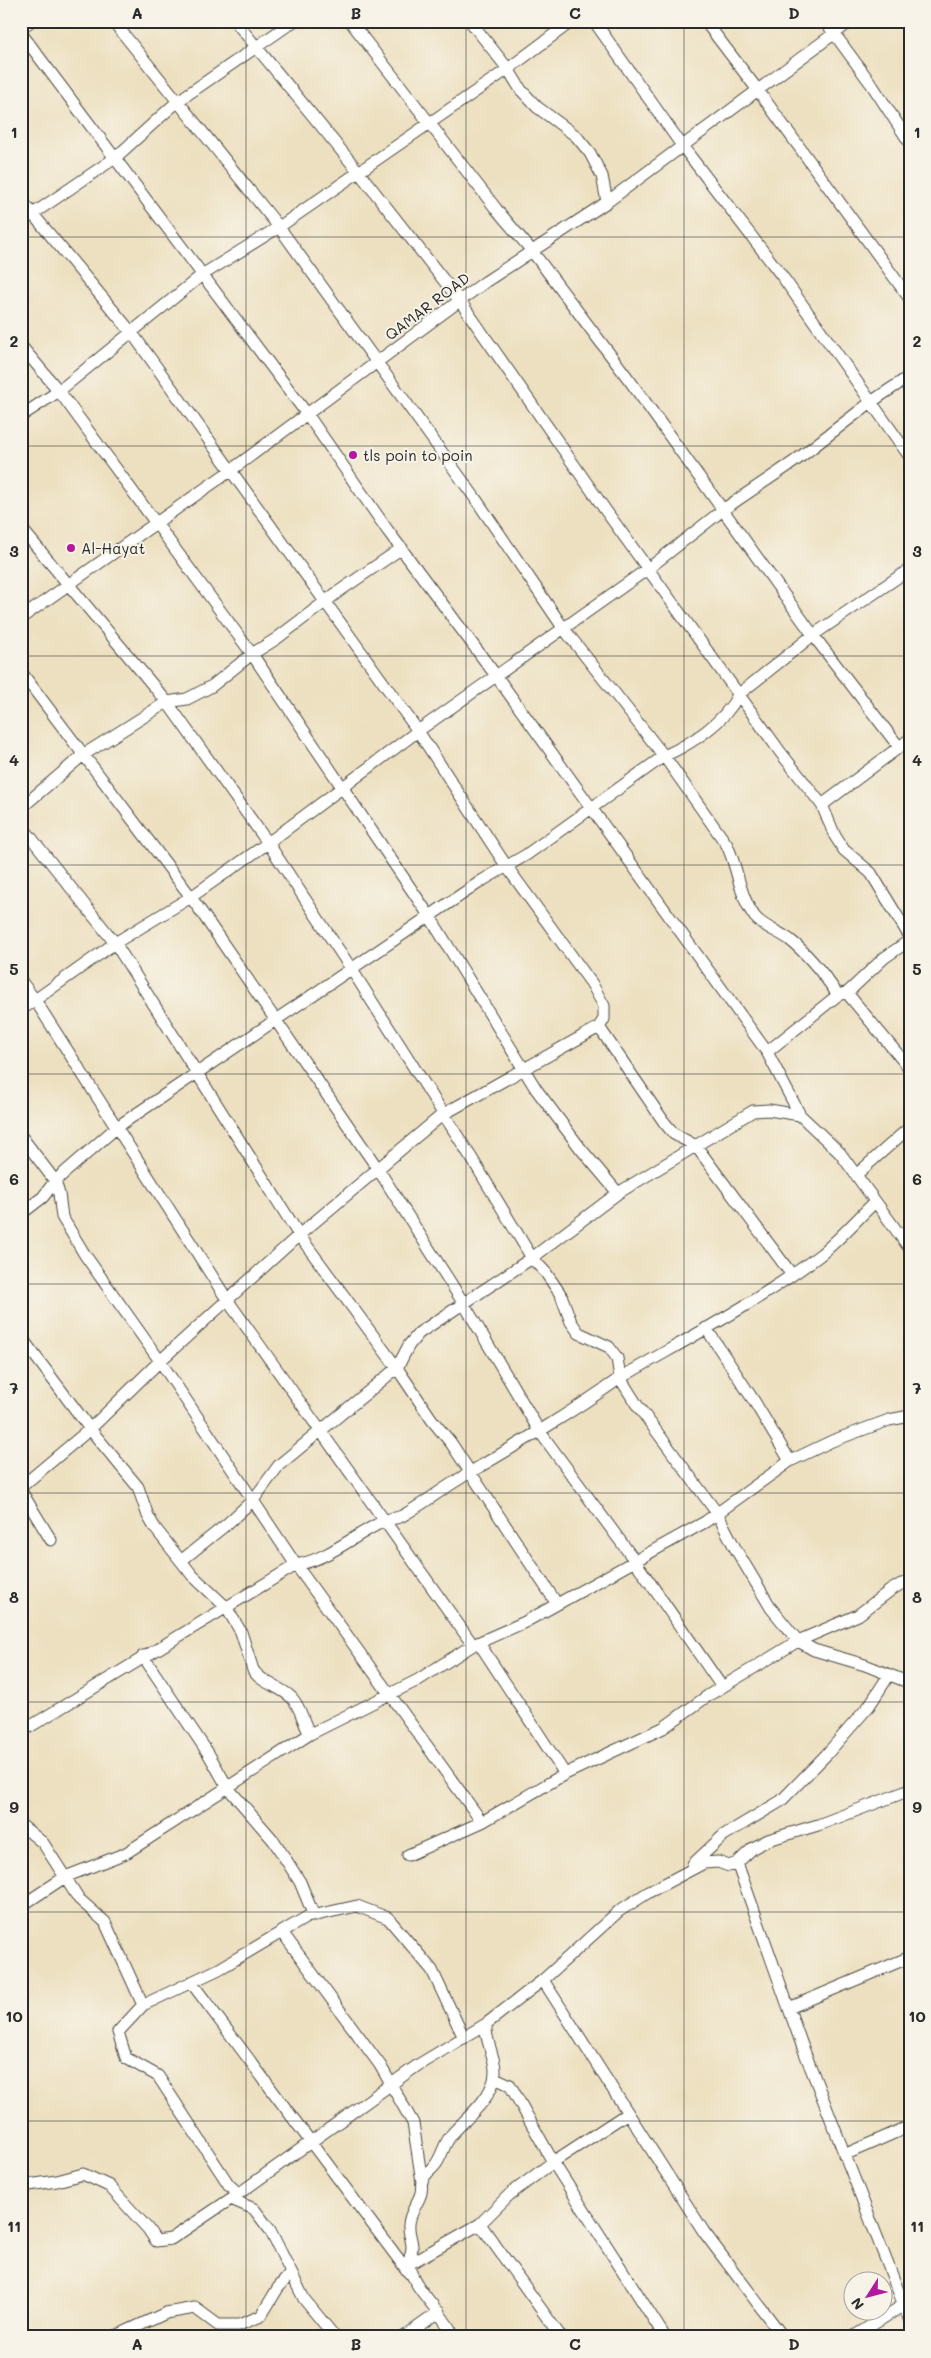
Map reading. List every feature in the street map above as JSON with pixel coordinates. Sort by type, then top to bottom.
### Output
[{"type":"street","points":[[21,28],[30,21]]},
{"type":"street","points":[[113,21],[279,227],[378,361],[564,629],[664,756],[727,845],[733,857],[745,900],[755,918],[766,927],[792,941],[843,994],[910,1069]]},
{"type":"street","points":[[235,21],[358,170],[460,301],[606,511],[649,568],[738,694],[822,805],[840,843],[870,873],[910,938],[843,994],[767,1052]]},
{"type":"street","points":[[21,222],[115,158],[178,101],[294,21]]},
{"type":"street","points":[[350,21],[428,122],[532,251],[724,509],[813,636],[899,747]]},
{"type":"street","points":[[470,21],[508,69],[526,96],[537,107],[576,136],[590,153],[602,176],[606,202]]},
{"type":"street","points":[[21,416],[59,391],[202,275],[279,227],[358,170],[508,69],[572,21]]},
{"type":"street","points":[[594,21],[683,147],[782,276],[910,457]]},
{"type":"street","points":[[705,21],[758,89],[910,299]]},
{"type":"street","points":[[825,21],[872,85],[910,143]]},
{"type":"street","name":"QAMAR ROAD","points":[[21,618],[230,470],[460,301],[606,202],[683,147],[758,89],[852,21]]},
{"type":"street","points":[[21,33],[307,414],[767,1052],[800,1115],[840,1153],[910,1249]]},
{"type":"street","points":[[21,200],[132,333],[326,601],[418,731],[507,867],[592,984],[604,1006],[604,1019],[599,1026],[442,1115],[299,1235],[160,1361],[90,1429],[21,1487]]},
{"type":"street","points":[[21,346],[59,391],[154,524],[252,654],[344,787],[430,917],[552,1112],[618,1193]]},
{"type":"street","points":[[21,1010],[115,943],[191,896],[268,843],[418,731],[649,568],[724,509],[795,461],[871,402],[910,376]]},
{"type":"street","points":[[21,528],[167,702],[268,843],[352,970],[442,1115],[474,1162],[532,1258],[561,1295],[571,1322],[579,1333],[609,1347],[617,1358],[620,1378],[646,1417],[717,1513],[735,1548],[771,1608],[798,1642],[814,1650],[865,1665],[910,1683]]},
{"type":"street","points":[[21,808],[84,756],[167,702],[187,699],[202,692],[252,654],[293,627],[326,601],[402,548]]},
{"type":"street","points":[[21,1214],[43,1197],[55,1181],[117,1127],[483,880],[507,867],[591,810],[664,756],[680,748],[718,721],[733,706],[738,694],[813,636],[910,569]]},
{"type":"street","points":[[21,672],[191,896],[378,1169],[464,1304],[540,1432],[635,1561],[722,1687]]},
{"type":"street","points":[[822,805],[910,739]]},
{"type":"street","points":[[21,825],[115,943],[299,1235],[397,1368],[432,1420],[451,1443],[557,1604]]},
{"type":"street","points":[[21,981],[228,1301],[476,1644],[565,1774]]},
{"type":"street","points":[[599,1026],[664,1122],[674,1134],[696,1146],[792,1275]]},
{"type":"street","points":[[182,1560],[254,1499],[279,1465],[397,1368],[409,1345],[419,1333],[532,1258],[618,1193],[740,1117],[753,1111],[769,1110],[800,1115]]},
{"type":"street","points":[[856,1175],[910,1127]]},
{"type":"street","points":[[21,1136],[55,1181],[62,1217],[68,1230],[254,1499],[296,1565],[482,1822]]},
{"type":"street","points":[[21,1732],[143,1656],[296,1565],[317,1560],[386,1520],[399,1517],[469,1473],[540,1432],[620,1378],[792,1275],[822,1254],[875,1202]]},
{"type":"street","points":[[706,1328],[754,1401],[790,1461]]},
{"type":"street","points":[[21,1337],[90,1429],[138,1487],[148,1516],[192,1575],[226,1607],[241,1632],[253,1670],[257,1676],[280,1688],[297,1704],[305,1720],[305,1727],[310,1734]]},
{"type":"street","points":[[21,1906],[65,1877],[126,1853],[310,1734],[418,1680],[476,1644],[525,1622],[635,1561],[717,1513],[790,1461],[832,1441],[889,1420],[910,1416]]},
{"type":"street","points":[[21,1491],[51,1540]]},
{"type":"street","points":[[408,1855],[482,1822],[565,1774],[663,1728],[722,1687],[798,1642],[858,1615],[890,1590],[910,1582]]},
{"type":"street","points":[[143,1656],[208,1752],[228,1788],[274,1841],[300,1882],[314,1916]]},
{"type":"street","points":[[679,1877],[724,1835],[781,1801],[826,1755],[869,1706],[889,1675]]},
{"type":"street","points":[[21,2186],[57,2181],[83,2174],[109,2186],[148,2229],[156,2241],[170,2239],[241,2192],[418,2065],[486,2024],[543,1980],[635,1900],[704,1863],[718,1862],[729,1866],[737,1863],[753,1848],[768,1840],[818,1825],[910,1790]]},
{"type":"street","points":[[21,1825],[43,1843],[79,1899],[105,1922],[143,2005]]},
{"type":"street","points":[[737,1863],[844,2155],[906,2303],[910,2321]]},
{"type":"street","points":[[241,2192],[237,2192],[229,2185],[158,2076],[126,2058],[118,2032],[143,2005],[219,1970],[307,1917],[356,1906],[388,1918],[432,1970],[464,2038]]},
{"type":"street","points":[[282,1932],[380,2065],[413,2124],[422,2182],[421,2192],[408,2225],[412,2249],[409,2264],[413,2278]]},
{"type":"street","points":[[789,2008],[910,1957]]},
{"type":"street","points":[[543,1980],[704,2232],[783,2337]]},
{"type":"street","points":[[192,1982],[439,2312],[454,2337]]},
{"type":"street","points":[[422,2182],[437,2163],[442,2147],[486,2097],[495,2078],[486,2024]]},
{"type":"street","points":[[495,2078],[510,2085],[553,2162],[665,2337]]},
{"type":"street","points":[[409,2264],[480,2224],[508,2194],[628,2113]]},
{"type":"street","points":[[844,2155],[910,2126]]},
{"type":"street","points":[[231,2199],[254,2209],[270,2230],[304,2299],[336,2337]]},
{"type":"street","points":[[480,2224],[562,2337]]},
{"type":"street","points":[[114,2337],[166,2313],[195,2308],[218,2326],[239,2325],[261,2316],[278,2288],[291,2273]]},
{"type":"street","points":[[853,2337],[906,2303]]},
{"type":"street","points":[[404,2337],[439,2312]]},
{"type":"place","name":"tls poin to poin","points":[[353,455]]},
{"type":"place","name":"Al-Hayat","points":[[71,548]]}]
